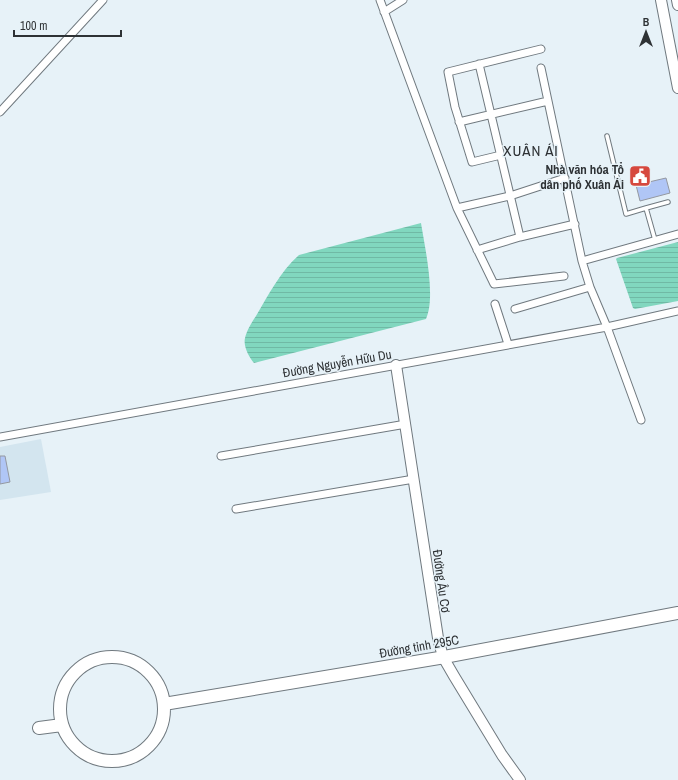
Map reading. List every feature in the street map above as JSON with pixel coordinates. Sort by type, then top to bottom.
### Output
[{"type":"main road","points":[[661,0],[678,88]]},
{"type":"main road","points":[[677,0],[678,5]]},
{"type":"main road","name":"Đường Âu Cơ","points":[[396,365],[406,424],[434,621],[443,657],[502,755],[520,780]]},
{"type":"main road","name":"Đường tỉnh 295C","points":[[164,704],[443,657],[678,613]]},
{"type":"main road","points":[[102,657],[124,658],[138,663],[149,672],[161,690],[164,704],[164,717],[160,730],[151,744],[138,754],[122,760],[104,760],[88,755],[74,745],[64,731],[62,725],[59,705],[67,681],[72,674],[83,665],[102,657]]},
{"type":"main road","points":[[39,728],[62,725]]},
{"type":"street","points":[[0,112],[103,0]]},
{"type":"street","points":[[380,0],[457,208],[494,284],[564,276]]},
{"type":"street","points":[[384,12],[403,0]]},
{"type":"street","points":[[501,155],[472,162],[459,122],[448,72],[541,49]]},
{"type":"street","points":[[479,64],[520,237]]},
{"type":"street","points":[[541,68],[582,261],[641,420]]},
{"type":"street","points":[[459,122],[548,101]]},
{"type":"street","points":[[457,208],[510,196],[565,178]]},
{"type":"street","points":[[477,250],[520,237],[575,224]]},
{"type":"street","points":[[582,261],[678,234]]},
{"type":"street","points":[[515,309],[590,286]]},
{"type":"street","points":[[495,304],[508,344]]},
{"type":"street","name":"Đường Nguyễn Hữu Du","points":[[0,437],[607,327],[678,311]]},
{"type":"street","points":[[221,456],[406,424]]},
{"type":"street","points":[[236,510],[414,479]]},
{"type":"lane","points":[[607,136],[626,214],[668,202]]},
{"type":"lane","points":[[646,208],[655,240]]},
{"type":"shaded area","points":[[421,223],[430,286],[429,310],[426,319],[254,363],[248,355],[245,344],[247,332],[275,284],[299,255]]},
{"type":"shaded area","points":[[678,242],[678,301],[635,309],[633,308],[616,259]]},
{"type":"shaded area","points":[[41,439],[51,492],[0,500],[0,447]]},
{"type":"building","points":[[666,178],[670,193],[640,201],[636,185]]},
{"type":"building","points":[[0,456],[5,456],[10,482],[0,484]]},
{"type":"place","name":"Nhà văn hóa Tổ dân phố Xuân Ái","points":[[640,176]]},
{"type":"district","name":"XUÂN ÁI","points":[[531,151]]}]
